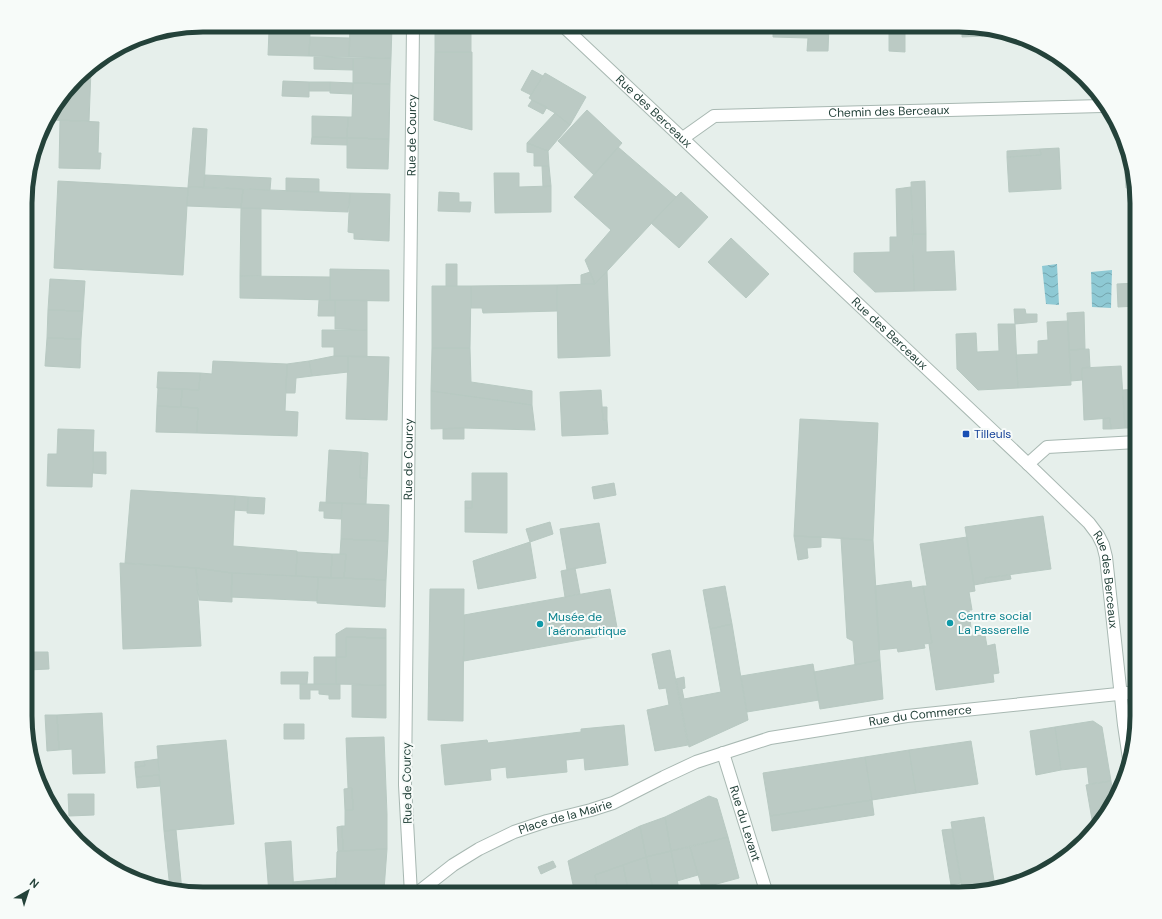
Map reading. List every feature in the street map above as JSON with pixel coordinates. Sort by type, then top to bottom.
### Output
[{"type":"street","name":"Rue de Courcy","points":[[411,887],[405,785],[413,32]]},
{"type":"street","name":"Rue des Berceaux","points":[[569,32],[1089,523],[1103,545],[1107,564],[1120,693],[1127,747]]},
{"type":"street","name":"Chemin des Berceaux","points":[[683,138],[714,116],[1100,106]]},
{"type":"street","points":[[1028,464],[1047,447],[1130,442]]},
{"type":"street","name":"Rue du Commerce","points":[[724,753],[770,738],[907,716],[1130,692]]},
{"type":"street","name":"Place de la Mairie","points":[[425,887],[452,865],[479,849],[514,832],[547,820],[591,810],[613,803],[696,762],[724,753]]},
{"type":"street","name":"Rue du Levant","points":[[724,753],[765,887]]},
{"type":"water","points":[[1057,264],[1059,305],[1046,304],[1042,266]]},
{"type":"water","points":[[1112,270],[1111,308],[1092,307],[1091,272]]},
{"type":"building","points":[[269,32],[310,32],[309,56],[268,55]]},
{"type":"building","points":[[350,32],[392,32],[391,58],[349,57]]},
{"type":"building","points":[[435,32],[471,32],[471,52],[435,52]]},
{"type":"building","points":[[773,32],[829,32],[828,51],[807,51],[808,38],[773,37]]},
{"type":"building","points":[[889,32],[905,32],[905,52],[889,51]]},
{"type":"building","points":[[962,32],[983,33],[983,36],[962,37]]},
{"type":"building","points":[[310,37],[350,38],[349,57],[309,56]]},
{"type":"building","points":[[435,52],[472,52],[472,130],[434,120]]},
{"type":"building","points":[[314,57],[353,58],[353,70],[314,69]]},
{"type":"building","points":[[353,58],[391,58],[390,84],[353,83]]},
{"type":"building","points":[[532,70],[543,76],[531,95],[521,90]]},
{"type":"building","points":[[91,73],[89,121],[53,120],[74,90]]},
{"type":"building","points":[[545,73],[586,97],[570,125],[555,113],[529,98]]},
{"type":"building","points":[[283,81],[309,82],[309,97],[282,96]]},
{"type":"building","points":[[309,82],[330,82],[330,91],[309,91]]},
{"type":"building","points":[[330,82],[353,83],[352,94],[330,93]]},
{"type":"building","points":[[353,83],[390,84],[389,139],[347,138],[348,117],[352,117]]},
{"type":"building","points":[[532,100],[547,107],[543,114],[528,106]]},
{"type":"building","points":[[587,110],[622,143],[594,175],[558,141]]},
{"type":"building","points":[[555,113],[570,125],[548,151],[527,143]]},
{"type":"building","points":[[312,116],[348,117],[347,138],[312,137]]},
{"type":"building","points":[[60,120],[99,122],[98,153],[101,153],[100,169],[59,168]]},
{"type":"building","points":[[193,128],[207,129],[204,187],[188,187]]},
{"type":"building","points":[[312,137],[347,138],[347,145],[311,144]]},
{"type":"building","points":[[347,138],[389,139],[388,169],[347,168]]},
{"type":"building","points":[[527,143],[548,151],[549,166],[534,166],[534,153],[527,152]]},
{"type":"building","points":[[618,147],[676,197],[595,284],[585,260],[611,230],[574,197]]},
{"type":"building","points":[[1059,148],[1061,189],[1009,192],[1007,157],[1041,155],[1040,149]]},
{"type":"building","points":[[1040,149],[1041,155],[1007,157],[1007,151]]},
{"type":"building","points":[[1124,160],[1130,188],[1126,188]]},
{"type":"building","points":[[542,166],[549,166],[551,186],[543,187]]},
{"type":"building","points":[[494,173],[519,173],[519,187],[551,186],[551,212],[495,213]]},
{"type":"building","points":[[205,175],[271,178],[270,190],[204,187]]},
{"type":"building","points":[[286,178],[319,179],[319,192],[286,191]]},
{"type":"building","points":[[58,181],[188,188],[183,275],[54,268]]},
{"type":"building","points":[[925,181],[926,234],[913,234],[911,182]]},
{"type":"building","points":[[188,187],[243,189],[241,208],[187,206]]},
{"type":"building","points":[[911,187],[914,291],[875,292],[854,272],[854,253],[890,252],[890,237],[897,237],[896,189]]},
{"type":"building","points":[[243,189],[350,193],[348,212],[241,208]]},
{"type":"building","points":[[439,192],[459,193],[459,202],[471,202],[470,212],[438,211]]},
{"type":"building","points":[[681,192],[708,217],[679,248],[651,223]]},
{"type":"building","points":[[350,193],[390,194],[389,241],[354,239],[354,233],[348,232]]},
{"type":"building","points":[[241,208],[261,208],[261,276],[240,276]]},
{"type":"building","points":[[913,234],[926,234],[926,252],[954,251],[956,290],[914,291]]},
{"type":"building","points":[[731,238],[769,274],[746,298],[708,262]]},
{"type":"building","points":[[446,264],[457,264],[457,286],[446,286]]},
{"type":"building","points":[[330,269],[389,270],[389,301],[330,300]]},
{"type":"building","points":[[607,271],[610,356],[558,358],[557,285],[595,284]]},
{"type":"building","points":[[590,272],[595,284],[581,284],[581,275]]},
{"type":"building","points":[[240,276],[330,277],[330,300],[240,298]]},
{"type":"building","points":[[50,279],[85,281],[83,311],[48,310]]},
{"type":"building","points":[[1130,283],[1130,306],[1118,307],[1117,284]]},
{"type":"building","points":[[557,285],[557,311],[483,313],[482,308],[471,308],[471,286]]},
{"type":"building","points":[[432,286],[471,286],[470,348],[432,348]]},
{"type":"building","points":[[319,300],[335,300],[335,316],[318,316]]},
{"type":"building","points":[[335,300],[367,300],[367,330],[335,329]]},
{"type":"building","points":[[1014,309],[1025,309],[1026,314],[1037,314],[1037,322],[1015,324]]},
{"type":"building","points":[[48,310],[83,311],[81,339],[47,338]]},
{"type":"building","points":[[1084,312],[1085,349],[1069,350],[1067,313]]},
{"type":"building","points":[[1068,321],[1071,385],[1018,388],[1016,355],[1038,354],[1038,341],[1048,340],[1047,322]]},
{"type":"building","points":[[998,324],[1015,324],[1018,388],[978,390],[957,369],[956,334],[976,333],[977,352],[999,351]]},
{"type":"building","points":[[322,330],[367,330],[367,357],[334,356],[334,347],[322,347]]},
{"type":"building","points":[[47,338],[81,339],[80,368],[45,366]]},
{"type":"building","points":[[432,348],[470,348],[471,382],[532,391],[532,405],[431,391]]},
{"type":"building","points":[[1089,349],[1090,367],[1082,368],[1082,380],[1071,381],[1069,350]]},
{"type":"building","points":[[334,356],[348,356],[348,372],[312,376],[309,361]]},
{"type":"building","points":[[348,356],[389,357],[387,420],[346,419]]},
{"type":"building","points":[[213,361],[287,364],[285,411],[298,412],[297,436],[197,433],[198,408],[181,407],[182,389],[199,390],[200,373],[212,374]]},
{"type":"building","points":[[309,361],[312,376],[296,378],[295,393],[286,393],[287,364]]},
{"type":"building","points":[[1121,366],[1125,428],[1111,429],[1110,418],[1084,420],[1082,368]]},
{"type":"building","points":[[158,372],[200,373],[199,390],[157,388]]},
{"type":"building","points":[[158,388],[182,389],[181,407],[157,406]]},
{"type":"building","points":[[601,390],[603,420],[607,420],[608,434],[562,436],[560,392]]},
{"type":"building","points":[[1123,390],[1130,390],[1130,428],[1125,428]]},
{"type":"building","points":[[431,391],[532,405],[535,430],[464,428],[431,429]]},
{"type":"building","points":[[157,406],[198,408],[197,433],[156,432]]},
{"type":"building","points":[[602,407],[607,407],[607,420],[603,420]]},
{"type":"building","points":[[1110,418],[1111,429],[1103,429],[1103,419]]},
{"type":"building","points":[[800,419],[878,423],[873,540],[794,536]]},
{"type":"building","points":[[464,428],[464,439],[443,439],[443,429]]},
{"type":"building","points":[[58,429],[94,430],[92,487],[47,486],[48,454],[57,454]]},
{"type":"building","points":[[329,450],[361,452],[360,478],[367,478],[366,504],[326,503]]},
{"type":"building","points":[[93,452],[106,452],[106,474],[93,473]]},
{"type":"building","points":[[361,452],[368,453],[367,478],[360,478]]},
{"type":"building","points":[[472,473],[507,473],[507,533],[465,532],[465,508],[472,508]]},
{"type":"building","points":[[614,483],[616,495],[594,499],[592,487]]},
{"type":"building","points":[[131,490],[235,496],[233,546],[297,551],[296,576],[232,573],[196,568],[125,563]]},
{"type":"building","points":[[235,496],[248,497],[248,511],[234,510]]},
{"type":"building","points":[[248,497],[265,498],[264,514],[247,513]]},
{"type":"building","points":[[465,501],[472,501],[472,508],[465,508]]},
{"type":"building","points":[[320,502],[342,503],[341,519],[324,518],[324,511],[319,511]]},
{"type":"building","points":[[342,503],[389,505],[388,541],[341,539]]},
{"type":"building","name":"Centre social La Passerelle","points":[[1043,516],[1051,569],[985,578],[985,583],[974,585],[965,527]]},
{"type":"building","points":[[550,522],[553,534],[530,542],[526,529]]},
{"type":"building","points":[[599,523],[606,563],[567,570],[560,529]]},
{"type":"building","points":[[794,536],[821,537],[821,547],[807,548],[808,558],[798,560]]},
{"type":"building","name":"Centre social La Passerelle","points":[[967,537],[975,591],[969,592],[972,610],[969,610],[972,636],[985,635],[987,646],[995,644],[999,673],[993,674],[994,682],[936,690],[929,644],[932,643],[923,586],[927,586],[920,544]]},
{"type":"building","points":[[841,538],[873,540],[880,660],[855,665],[853,641],[847,638]]},
{"type":"building","points":[[341,539],[388,541],[386,580],[344,578],[346,554],[340,554]]},
{"type":"building","points":[[530,542],[536,578],[478,589],[473,561]]},
{"type":"building","points":[[297,552],[332,554],[331,578],[296,576]]},
{"type":"building","points":[[332,554],[346,554],[344,578],[331,578]]},
{"type":"building","points":[[120,563],[196,568],[201,646],[123,649]]},
{"type":"building","points":[[196,568],[232,573],[232,602],[199,600]]},
{"type":"building","points":[[575,568],[580,594],[565,597],[561,571]]},
{"type":"building","points":[[232,573],[318,577],[317,601],[231,597]]},
{"type":"building","points":[[1010,575],[1011,579],[985,583],[985,578]]},
{"type":"building","points":[[318,577],[386,580],[385,607],[317,603]]},
{"type":"building","points":[[911,581],[912,588],[923,586],[932,643],[924,644],[925,648],[898,652],[897,648],[879,650],[875,586]]},
{"type":"building","points":[[725,586],[732,624],[710,629],[703,590]]},
{"type":"building","points":[[430,589],[464,589],[463,721],[428,720]]},
{"type":"building","name":"Musée de l'aéronautique","points":[[610,589],[618,633],[464,661],[464,615]]},
{"type":"building","points":[[732,624],[748,720],[689,747],[676,679],[684,677],[685,688],[682,689],[684,699],[721,692],[710,629]]},
{"type":"building","points":[[346,628],[386,629],[386,638],[346,637],[346,657],[336,657],[336,634]]},
{"type":"building","points":[[346,637],[386,638],[386,685],[336,684],[336,657],[346,657]]},
{"type":"building","points":[[670,650],[688,745],[655,751],[647,710],[669,705],[666,688],[659,689],[652,654]]},
{"type":"building","points":[[32,652],[48,652],[49,669],[32,670]]},
{"type":"building","points":[[314,657],[336,657],[336,684],[314,684]]},
{"type":"building","points":[[880,660],[883,699],[820,709],[814,672]]},
{"type":"building","points":[[813,664],[819,700],[747,712],[741,676]]},
{"type":"building","points":[[281,672],[308,672],[307,684],[281,684]]},
{"type":"building","points":[[300,684],[340,684],[340,699],[329,699],[329,695],[319,694],[319,690],[310,690],[310,699],[300,699]]},
{"type":"building","points":[[352,685],[386,685],[386,718],[352,717]]},
{"type":"building","points":[[102,713],[105,773],[73,774],[72,749],[59,750],[57,715]]},
{"type":"building","points":[[45,715],[57,715],[59,750],[47,751]]},
{"type":"building","points":[[1093,721],[1102,727],[1111,781],[1089,784],[1087,767],[1061,770],[1055,727]]},
{"type":"building","points":[[284,724],[304,724],[304,739],[284,739]]},
{"type":"building","points":[[624,725],[628,765],[585,770],[584,758],[566,760],[567,772],[507,778],[506,767],[490,769],[491,780],[445,785],[441,745],[487,740],[488,743],[581,732],[581,729]]},
{"type":"building","points":[[1055,727],[1061,770],[1036,775],[1030,731]]},
{"type":"building","points":[[384,737],[387,849],[343,851],[342,826],[345,826],[345,810],[353,810],[352,788],[348,788],[346,738]]},
{"type":"building","points":[[226,740],[234,824],[164,831],[157,746]]},
{"type":"building","points":[[971,741],[978,784],[916,793],[909,750]]},
{"type":"building","points":[[909,750],[916,793],[872,800],[865,757]]},
{"type":"building","points":[[865,757],[872,800],[770,816],[763,773]]},
{"type":"building","points":[[158,759],[159,775],[136,777],[135,767],[145,766],[144,761]]},
{"type":"building","points":[[144,761],[145,766],[135,767],[135,762]]},
{"type":"building","points":[[159,775],[160,786],[137,788],[136,777]]},
{"type":"building","points":[[1111,781],[1113,791],[1093,823],[1086,785]]},
{"type":"building","points":[[352,788],[353,810],[345,810],[344,789]]},
{"type":"building","points":[[68,794],[94,794],[94,815],[69,816]]},
{"type":"building","points":[[709,796],[717,799],[728,837],[671,851],[665,817]]},
{"type":"building","points":[[872,800],[874,815],[772,831],[770,816]]},
{"type":"building","points":[[665,817],[671,851],[646,857],[640,826]]},
{"type":"building","points":[[984,817],[994,883],[962,887],[951,822]]},
{"type":"building","points":[[342,826],[343,851],[338,851],[337,827]]},
{"type":"building","points":[[640,826],[646,857],[595,875],[597,887],[574,887],[568,861]]},
{"type":"building","points":[[952,829],[961,883],[951,885],[942,830]]},
{"type":"building","points":[[176,830],[182,886],[169,884],[164,831]]},
{"type":"building","points":[[728,837],[739,878],[702,887],[690,847]]},
{"type":"building","points":[[291,841],[294,887],[268,887],[265,843]]},
{"type":"building","points":[[690,847],[698,875],[677,881],[671,851]]},
{"type":"building","points":[[387,849],[384,887],[336,887],[338,851]]},
{"type":"building","points":[[671,851],[679,887],[652,887],[646,857]]},
{"type":"building","points":[[646,857],[652,887],[628,887],[623,865]]},
{"type":"building","points":[[553,861],[556,867],[541,874],[538,867]]},
{"type":"building","points":[[623,865],[628,887],[597,887],[595,875]]},
{"type":"building","points":[[336,878],[336,887],[293,887],[293,882]]},
{"type":"place","name":"Tilleuls","points":[[966,434]]},
{"type":"place","name":"Centre social La Passerelle","points":[[950,623]]},
{"type":"place","name":"Musée de l'aéronautique","points":[[540,624]]}]
